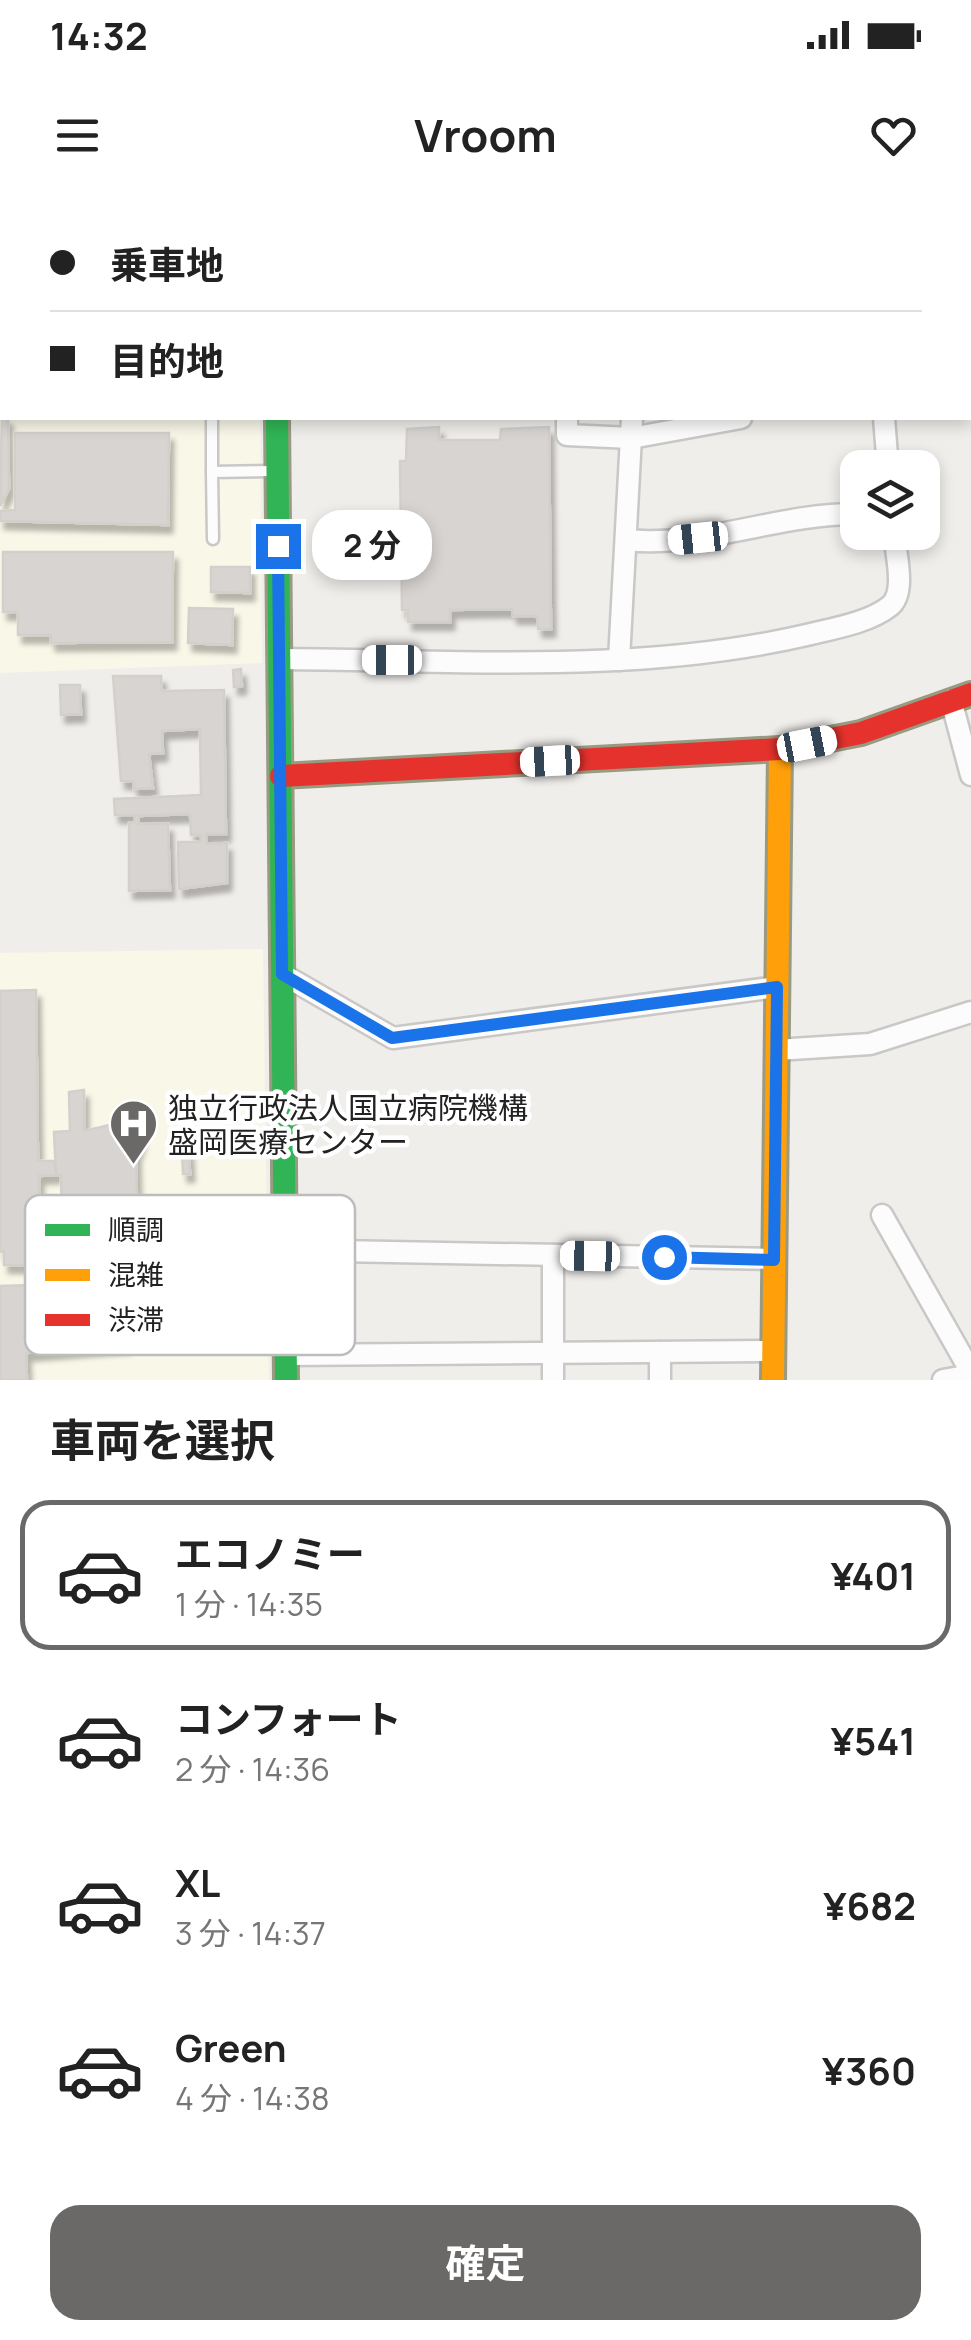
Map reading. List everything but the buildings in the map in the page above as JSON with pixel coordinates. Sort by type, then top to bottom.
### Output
[{"type":"street","points":[[277,420],[284,1195]]},
{"type":"street","points":[[566,420],[567,435],[720,420]]},
{"type":"street","points":[[884,420],[887,450]]},
{"type":"street","points":[[619,660],[632,428]]},
{"type":"street","points":[[626,540],[687,540],[810,515],[840,514]]},
{"type":"street","points":[[279,659],[619,660],[767,644],[844,626],[892,605],[899,590],[896,550]]},
{"type":"street","points":[[281,776],[780,749],[861,732],[961,697],[971,774]]},
{"type":"street","points":[[772,1380],[780,749]]},
{"type":"street","points":[[282,974],[392,1038],[777,987]]},
{"type":"street","points":[[776,1050],[870,1044],[971,1012]]},
{"type":"street","points":[[882,1214],[971,1373],[943,1380]]},
{"type":"street","points":[[355,1251],[774,1260]]},
{"type":"street","points":[[553,1255],[553,1380]]},
{"type":"street","points":[[355,1353],[773,1350]]},
{"type":"street","points":[[660,1352],[660,1380]]},
{"type":"lane","points":[[212,420],[213,539]]},
{"type":"lane","points":[[212,472],[277,471]]},
{"type":"shaded area","points":[[0,420],[260,420],[262,663],[0,673]]},
{"type":"shaded area","name":"独立行政法人国立病院機構 盛岡医療センター","points":[[263,949],[266,1195],[25,1195],[25,1355],[269,1355],[269,1380],[0,1380],[0,953]]},
{"type":"traffic: fast","points":[[277,420],[284,1195]]},
{"type":"traffic: fast","points":[[286,1355],[286,1380]]},
{"type":"traffic: slow","points":[[773,1380],[780,749]]},
{"type":"traffic: jam","points":[[281,776],[780,749],[861,733],[971,694]]},
{"type":"place","name":"独立行政法人国立病院機構 盛岡医療センター","points":[[133,1166]]},
{"type":"route","points":[[278,546],[282,974],[392,1038],[777,987],[774,1260],[664,1257]]}]
